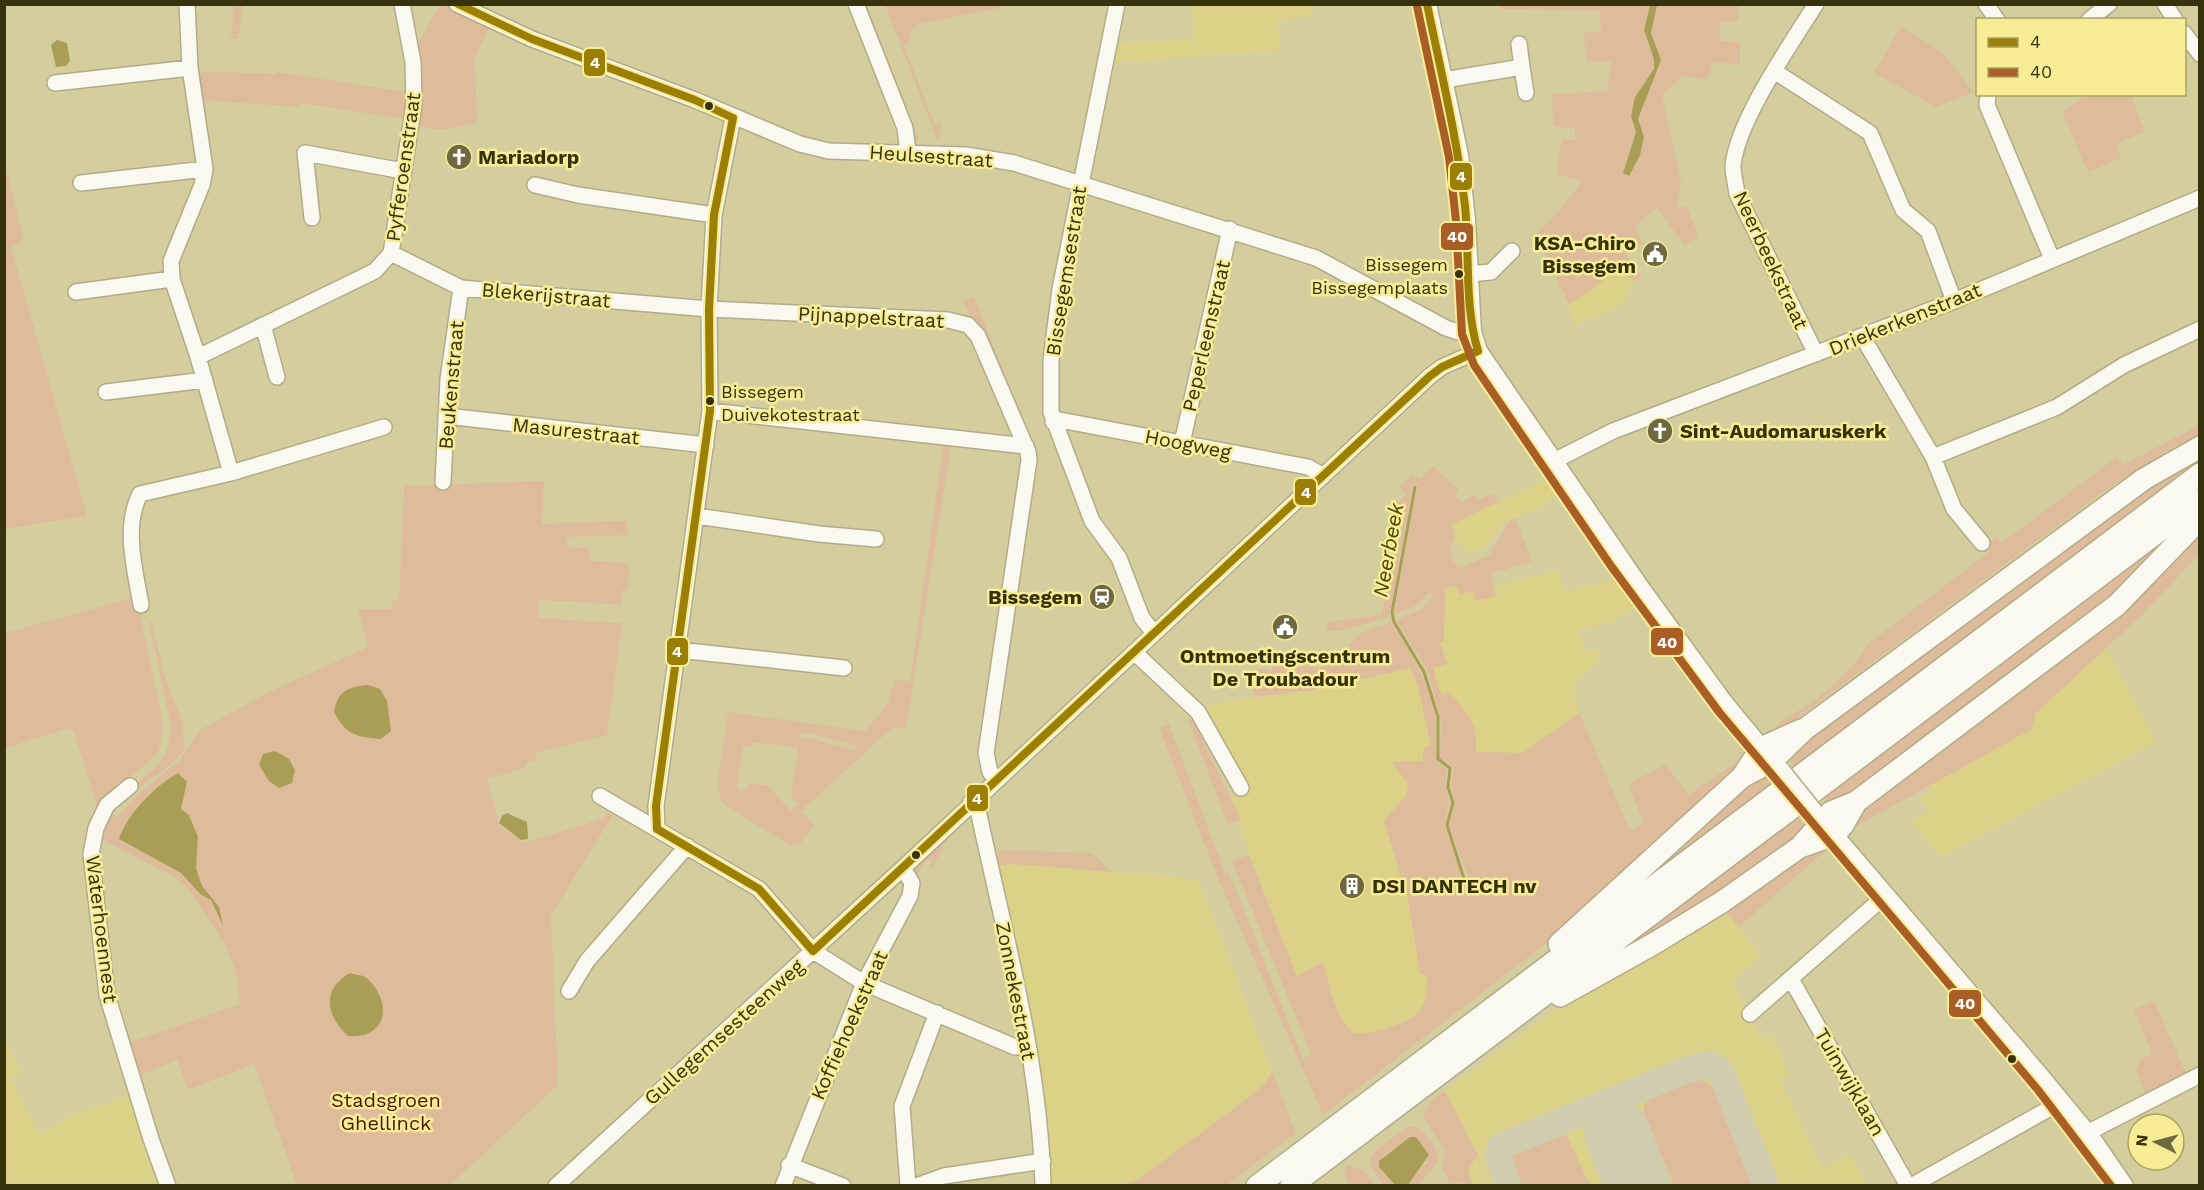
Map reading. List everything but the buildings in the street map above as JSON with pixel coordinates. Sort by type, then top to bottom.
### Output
[{"type":"highway","points":[[1491,1008],[1742,777],[1771,760],[1805,729],[2144,479],[2199,447]]},
{"type":"highway","points":[[1257,1185],[1602,927],[2199,474]]},
{"type":"highway","points":[[1291,1185],[2199,500]]},
{"type":"highway","points":[[1496,1030],[1655,943],[1722,902],[1800,847],[1823,822],[1843,825],[1856,802],[2117,605],[2199,519]]},
{"type":"main road","points":[[1427,4],[1462,175],[1472,332],[1478,351],[1641,589],[1771,760],[2061,1102],[2124,1185]]},
{"type":"street","points":[[187,4],[190,68],[205,169],[202,185],[171,261],[172,279],[198,357],[231,472]]},
{"type":"street","name":"Pyfferoenstraat","points":[[198,357],[375,271],[391,253],[414,104],[415,83],[402,4]]},
{"type":"street","name":"Heulsestraat","points":[[456,4],[532,39],[695,100],[733,118],[814,148],[987,158],[1080,183],[1316,258],[1446,328],[1458,332],[1472,332]]},
{"type":"street","points":[[856,4],[905,128],[908,152]]},
{"type":"street","name":"Bissegemsestraat","points":[[1117,4],[1080,183],[1052,345],[1051,412],[1098,532],[1119,558],[1142,618],[1154,633]]},
{"type":"street","name":"Neerbeekstraat","points":[[1816,4],[1774,71],[1738,142],[1733,168],[1737,194],[1816,354]]},
{"type":"street","points":[[1986,4],[1996,18]]},
{"type":"street","points":[[2092,18],[2109,4]]},
{"type":"street","points":[[2165,4],[2174,18]]},
{"type":"street","points":[[2186,36],[2199,54]]},
{"type":"street","points":[[1519,45],[1526,93]]},
{"type":"street","points":[[1444,80],[1522,67]]},
{"type":"street","points":[[55,83],[190,68]]},
{"type":"street","points":[[1774,71],[1870,133],[1903,210],[1928,231],[1954,300]]},
{"type":"street","points":[[1988,96],[1987,105],[2052,260]]},
{"type":"street","points":[[657,829],[656,806],[710,411],[709,309],[714,215],[733,118]]},
{"type":"street","points":[[312,218],[304,145],[403,171]]},
{"type":"street","points":[[81,183],[205,169]]},
{"type":"street","points":[[535,185],[578,195],[714,215]]},
{"type":"street","name":"Driekerkenstraat","points":[[1554,461],[1608,434],[1954,300],[2199,198]]},
{"type":"street","name":"Peperleenstraat","points":[[1182,443],[1230,229]]},
{"type":"street","points":[[1469,274],[1491,272],[1512,251]]},
{"type":"street","name":"Blekerijstraat","points":[[391,253],[461,288],[709,309]]},
{"type":"street","points":[[76,292],[172,279]]},
{"type":"street","name":"Beukenstraat","points":[[443,482],[448,379],[461,288]]},
{"type":"street","name":"Pijnappelstraat","points":[[709,309],[948,320],[968,325],[978,336],[1026,446]]},
{"type":"street","points":[[263,325],[276,377]]},
{"type":"street","points":[[1933,457],[2056,407],[2124,365],[2199,329]]},
{"type":"street","points":[[1862,336],[1933,457],[1954,509],[1982,543]]},
{"type":"street","name":"Gullegemsesteenweg","points":[[556,1185],[903,868],[971,802],[1435,371],[1478,351]]},
{"type":"street","points":[[106,392],[205,380]]},
{"type":"street","points":[[710,411],[1026,446],[1029,460],[986,753],[990,772],[996,779]]},
{"type":"street","name":"Masurestraat","points":[[446,416],[706,446]]},
{"type":"street","name":"Hoogweg","points":[[1053,422],[1060,420],[1308,467],[1322,475]]},
{"type":"street","points":[[141,605],[132,552],[132,521],[135,504],[140,494],[231,472],[384,427]]},
{"type":"street","points":[[697,516],[819,534],[876,539]]},
{"type":"street","points":[[679,650],[844,668]]},
{"type":"street","points":[[1134,652],[1198,712],[1241,788]]},
{"type":"street","name":"Waterhoennest","points":[[130,786],[104,812],[92,841],[91,854],[107,995],[151,1139],[168,1185]]},
{"type":"street","points":[[600,796],[759,889],[813,951],[864,983],[1015,1047],[1027,1045]]},
{"type":"street","name":"Zonnekestraat","points":[[971,802],[978,810],[1027,1045],[1043,1161],[1044,1185]]},
{"type":"street","points":[[568,991],[587,961],[687,846]]},
{"type":"street","name":"Koffiehoekstraat","points":[[783,1185],[864,983],[910,896],[912,883],[903,868]]},
{"type":"street","points":[[1750,1014],[1886,896]]},
{"type":"street","name":"Tuinwijklaan","points":[[1791,979],[1910,1185],[2061,1102]]},
{"type":"street","points":[[908,1185],[902,1106],[937,1013]]},
{"type":"street","points":[[2088,1135],[2199,1075]]},
{"type":"street","points":[[916,1185],[944,1176],[1043,1161]]},
{"type":"street","points":[[789,1166],[843,1185]]},
{"type":"shaded area","points":[[1192,5],[1312,5],[1312,16],[1278,20],[1282,50],[1112,63],[1116,44],[1194,39]]},
{"type":"shaded area","points":[[1650,5],[1657,5],[1651,33],[1661,60],[1638,119],[1644,137],[1640,155],[1629,176],[1623,173],[1636,132],[1631,116],[1635,97],[1654,69],[1654,59],[1644,30]]},
{"type":"shaded area","points":[[57,40],[67,43],[70,61],[66,66],[56,67],[51,45]]},
{"type":"shaded area","points":[[1616,271],[1638,282],[1634,282],[1621,305],[1575,325],[1569,305]]},
{"type":"shaded area","points":[[1550,474],[1563,492],[1540,508],[1501,524],[1487,546],[1465,554],[1451,529],[1452,524],[1537,484]]},
{"type":"shaded area","points":[[1560,570],[1564,592],[1621,578],[1640,603],[1615,621],[1578,631],[1586,652],[1596,649],[1599,662],[1574,682],[1579,713],[1523,753],[1475,752],[1475,733],[1469,717],[1446,692],[1444,696],[1439,689],[1433,667],[1447,664],[1440,642],[1444,641],[1445,589],[1457,586],[1459,595],[1473,591],[1476,601],[1496,596],[1494,586]]},
{"type":"shaded area","points":[[2106,648],[2156,742],[1940,857],[1912,821],[1929,812],[1920,797],[1932,791],[1929,785],[2032,729],[2036,713]]},
{"type":"shaded area","points":[[1411,668],[1418,687],[1431,746],[1422,761],[1393,762],[1408,784],[1406,796],[1384,821],[1399,871],[1402,891],[1407,891],[1420,974],[1427,975],[1427,997],[1418,1014],[1373,1034],[1357,1034],[1345,1025],[1333,999],[1323,962],[1297,977],[1237,821],[1241,819],[1231,797],[1247,789],[1202,709],[1213,703],[1314,690]]},
{"type":"shaded area","points":[[368,685],[380,689],[387,701],[391,731],[381,739],[358,736],[343,726],[334,712],[338,699],[345,691]]},
{"type":"shaded area","points":[[275,751],[289,759],[295,770],[292,783],[279,788],[269,781],[259,765],[263,754]]},
{"type":"shaded area","points":[[178,773],[187,782],[181,809],[189,815],[198,837],[196,868],[202,886],[219,907],[223,926],[211,900],[200,894],[181,873],[119,839],[128,820],[143,801]]},
{"type":"shaded area","points":[[507,813],[527,822],[528,839],[521,840],[499,823],[502,816]]},
{"type":"shaded area","points":[[1012,864],[1197,879],[1210,909],[1272,1071],[1265,1083],[1251,1095],[1138,1180],[1122,1185],[1049,1185],[996,866]]},
{"type":"shaded area","points":[[1725,910],[1761,955],[1732,981],[1761,1039],[1770,1034],[1779,1049],[1789,1075],[1780,1079],[1822,1169],[1849,1154],[1867,1185],[1490,1185],[1478,1155],[1445,1091],[1555,1010]]},
{"type":"shaded area","points":[[350,973],[368,979],[374,985],[383,1008],[380,1023],[365,1035],[348,1036],[331,1011],[331,995],[334,987]]},
{"type":"shaded area","points":[[4,1037],[21,1072],[11,1079],[40,1135],[70,1116],[120,1099],[131,1092],[163,1185],[5,1185]]},
{"type":"shaded area","points":[[1410,1137],[1416,1137],[1429,1155],[1408,1185],[1395,1185],[1379,1167],[1379,1161]]},
{"type":"shaded area","points":[[1476,1156],[1486,1185],[1473,1185],[1468,1169]]},
{"type":"green space","points":[[234,5],[243,5],[238,39],[231,39]]},
{"type":"green space","points":[[440,5],[490,25],[475,58],[477,123],[439,130],[417,125],[417,45]]},
{"type":"green space","points":[[861,5],[867,5],[919,140],[914,142]]},
{"type":"green space","points":[[885,5],[1005,5],[1005,7],[919,24],[910,33],[911,39],[904,45],[935,126],[942,123],[938,142]]},
{"type":"green space","points":[[1500,5],[1650,5],[1644,30],[1654,59],[1654,69],[1635,97],[1636,132],[1623,173],[1643,137],[1638,119],[1661,60],[1651,33],[1657,5],[1738,5],[1738,21],[1721,21],[1719,41],[1740,42],[1740,65],[1713,62],[1707,80],[1682,76],[1662,95],[1681,180],[1677,207],[1686,206],[1699,236],[1684,245],[1657,207],[1635,226],[1643,244],[1626,253],[1632,269],[1641,273],[1638,282],[1616,271],[1569,305],[1548,258],[1543,252],[1547,244],[1535,235],[1565,204],[1581,182],[1556,174],[1562,140],[1575,140],[1575,128],[1553,127],[1552,94],[1607,91],[1611,61],[1587,61],[1583,33],[1601,31],[1599,11],[1500,9]]},
{"type":"green space","points":[[1901,26],[1943,53],[1974,92],[1936,107],[1874,73]]},
{"type":"green space","points":[[195,71],[276,74],[277,72],[407,92],[405,119],[300,103],[299,107],[201,100]]},
{"type":"green space","points":[[2085,96],[2131,96],[2145,132],[2116,144],[2121,158],[2088,172],[2062,112]]},
{"type":"green space","points":[[5,165],[23,236],[22,241],[11,247],[87,516],[5,529]]},
{"type":"green space","points":[[974,297],[1032,444],[963,300]]},
{"type":"green space","points":[[2199,425],[2199,435],[2168,450],[2103,492],[1773,736],[1771,732],[1782,721],[1814,701],[1840,679],[1868,644],[1989,552],[1990,541],[1997,538],[2001,543],[2117,457],[2123,465]]},
{"type":"green space","points":[[944,439],[952,440],[906,729],[892,728],[801,811],[815,826],[799,845],[796,842],[791,846],[722,803],[717,788],[728,712],[865,731],[889,702],[894,680],[910,681]],"holes":[[[801,733],[809,733],[858,746],[854,750],[810,738],[800,738]],[[752,742],[798,748],[791,797],[798,804],[791,811],[768,786],[748,783],[747,790],[737,788],[743,746],[751,747]]]},
{"type":"green space","points":[[2199,460],[1795,768],[1789,758],[1794,749],[2160,478]]},
{"type":"green space","points":[[1433,466],[1458,489],[1455,496],[1461,502],[1475,495],[1478,500],[1493,493],[1498,502],[1452,524],[1455,537],[1450,550],[1457,565],[1461,568],[1489,555],[1510,520],[1515,518],[1532,561],[1491,574],[1496,596],[1476,601],[1473,591],[1459,595],[1457,586],[1445,589],[1444,642],[1440,642],[1447,664],[1433,668],[1439,690],[1444,696],[1446,691],[1452,696],[1470,718],[1476,735],[1475,752],[1523,753],[1579,713],[1630,830],[1644,824],[1628,784],[1666,764],[1688,795],[1747,755],[1747,759],[1553,938],[1323,1115],[1217,876],[1159,728],[1169,724],[1225,873],[1229,872],[1303,1059],[1311,1054],[1232,861],[1249,855],[1297,976],[1323,962],[1337,1009],[1353,1033],[1368,1033],[1388,1028],[1419,1012],[1427,990],[1427,976],[1420,974],[1407,892],[1402,892],[1399,871],[1384,820],[1406,796],[1408,784],[1392,762],[1422,761],[1424,747],[1431,746],[1418,687],[1410,668],[1314,690],[1254,697],[1250,670],[1261,668],[1271,672],[1273,667],[1325,667],[1363,632],[1391,622],[1418,667],[1432,703],[1436,722],[1438,763],[1447,768],[1446,788],[1450,802],[1445,821],[1446,831],[1467,889],[1471,884],[1449,825],[1455,804],[1451,783],[1454,771],[1452,764],[1440,759],[1441,720],[1427,669],[1396,620],[1422,609],[1433,597],[1430,591],[1415,606],[1394,615],[1417,483],[1413,483],[1389,617],[1343,630],[1327,631],[1326,622],[1382,615],[1389,568],[1406,512],[1398,503],[1406,494],[1399,486],[1412,475],[1420,479]]},
{"type":"green space","name":"Stadsgroen Ghellinck","points":[[544,481],[542,524],[627,521],[628,535],[566,537],[567,547],[589,548],[590,561],[629,563],[628,591],[621,590],[621,605],[539,600],[538,618],[622,623],[607,735],[535,753],[537,760],[525,764],[526,768],[487,779],[499,825],[524,843],[605,818],[605,811],[613,815],[551,915],[558,1085],[450,1185],[297,1185],[254,1064],[188,1090],[177,1060],[135,1078],[125,1044],[240,1004],[236,973],[226,946],[189,890],[175,877],[99,838],[114,806],[155,768],[166,752],[169,741],[171,727],[149,623],[152,622],[165,677],[183,724],[184,749],[170,765],[139,787],[120,805],[113,815],[116,818],[140,792],[179,761],[200,730],[271,691],[368,647],[358,609],[391,609],[393,600],[399,600],[404,486]],"holes":[[[178,773],[187,782],[181,809],[189,815],[198,837],[196,868],[202,887],[219,907],[221,923],[211,900],[200,894],[181,873],[119,838],[136,810],[161,785]]]},
{"type":"green space","points":[[2177,531],[2129,581],[1994,691],[1831,807],[1824,798]]},
{"type":"green space","points":[[2199,532],[2199,555],[2142,615],[2036,713],[2032,729],[1851,829],[1859,810],[2006,704],[2135,603]]},
{"type":"green space","points":[[136,597],[163,729],[159,750],[152,759],[97,805],[74,732],[69,728],[5,748],[5,633]]},
{"type":"green space","points":[[1187,718],[1193,721],[1241,820],[1228,824]]},
{"type":"green space","points":[[1762,773],[1771,782],[1595,919]]},
{"type":"green space","points":[[1796,813],[1806,829],[1693,911],[1608,961]]},
{"type":"green space","points":[[951,831],[932,869],[929,866],[932,861],[927,859],[915,878],[912,870]]},
{"type":"green space","points":[[1819,844],[1832,845],[1739,927],[1725,910]]},
{"type":"green space","points":[[1000,850],[1092,853],[1112,872],[1012,864],[996,866]]},
{"type":"green space","points":[[2154,1001],[2187,1076],[2146,1095],[2136,1071],[2141,1058],[2152,1054],[2134,1009]]},
{"type":"green space","points":[[1272,1071],[1296,1133],[1227,1185],[1122,1185],[1138,1180],[1251,1096],[1265,1083]]},
{"type":"green space","points":[[1700,1079],[1714,1087],[1721,1095],[1757,1185],[1674,1185],[1644,1113],[1645,1105],[1649,1098],[1664,1088],[1683,1081]]},
{"type":"green space","points":[[1445,1091],[1478,1155],[1468,1169],[1472,1185],[1463,1185],[1461,1181],[1450,1184],[1442,1167],[1445,1151],[1423,1116],[1431,1100]]},
{"type":"green space","points":[[1412,1126],[1422,1131],[1430,1140],[1436,1150],[1438,1161],[1418,1186],[1406,1185],[1426,1163],[1429,1155],[1410,1137],[1383,1156],[1397,1185],[1384,1185],[1371,1165],[1373,1155],[1383,1145]]},
{"type":"green space","points":[[1564,1130],[1590,1185],[1517,1185],[1510,1168],[1510,1155],[1515,1150]]},
{"type":"green space","points":[[1346,1165],[1363,1170],[1375,1185],[1349,1185],[1345,1176]]},
{"type":"waterway","name":"Neerbeek","points":[[1415,487],[1392,612],[1394,622],[1424,672],[1438,717],[1438,759],[1450,768],[1448,787],[1453,803],[1447,825],[1466,885]]},
{"type":"taxiway","points":[[1508,1186],[1498,1156],[1501,1146],[1686,1070],[1709,1064],[1717,1068],[1722,1075],[1766,1186]]},
{"type":"taxiway","points":[[1605,1102],[1617,1133]]},
{"type":"runway","points":[[1617,1133],[1638,1186]]},
{"type":"transit line","name":"4","points":[[458,4],[532,39],[695,100],[733,118]]},
{"type":"transit line","name":"4","points":[[1427,4],[1462,181],[1471,316],[1478,351]]},
{"type":"transit line","name":"40","points":[[1417,6],[1449,157],[1456,221],[1462,334],[1474,365],[1611,566],[1719,712],[2038,1090],[2111,1186]]},
{"type":"transit line","name":"4","points":[[657,829],[656,806],[710,411],[709,309],[714,215],[733,118]]},
{"type":"transit line","name":"4","points":[[813,951],[1430,376],[1442,367],[1478,351]]},
{"type":"transit line","name":"4","points":[[657,829],[759,889],[813,951]]},
{"type":"place","name":"Mariadorp","points":[[459,157]]},
{"type":"place","name":"KSA-Chiro Bissegem","points":[[1655,254]]},
{"type":"place","name":"Bissegem Bissegemplaats","points":[[1459,274]]},
{"type":"place","name":"Bissegem Duivekotestraat","points":[[710,401]]},
{"type":"place","name":"Sint-Audomaruskerk","points":[[1660,431]]},
{"type":"place","name":"Bissegem","points":[[1102,597]]},
{"type":"place","name":"Ontmoetingscentrum De Troubadour","points":[[1285,627]]},
{"type":"place","name":"DSI DANTECH nv","points":[[1352,886]]}]
